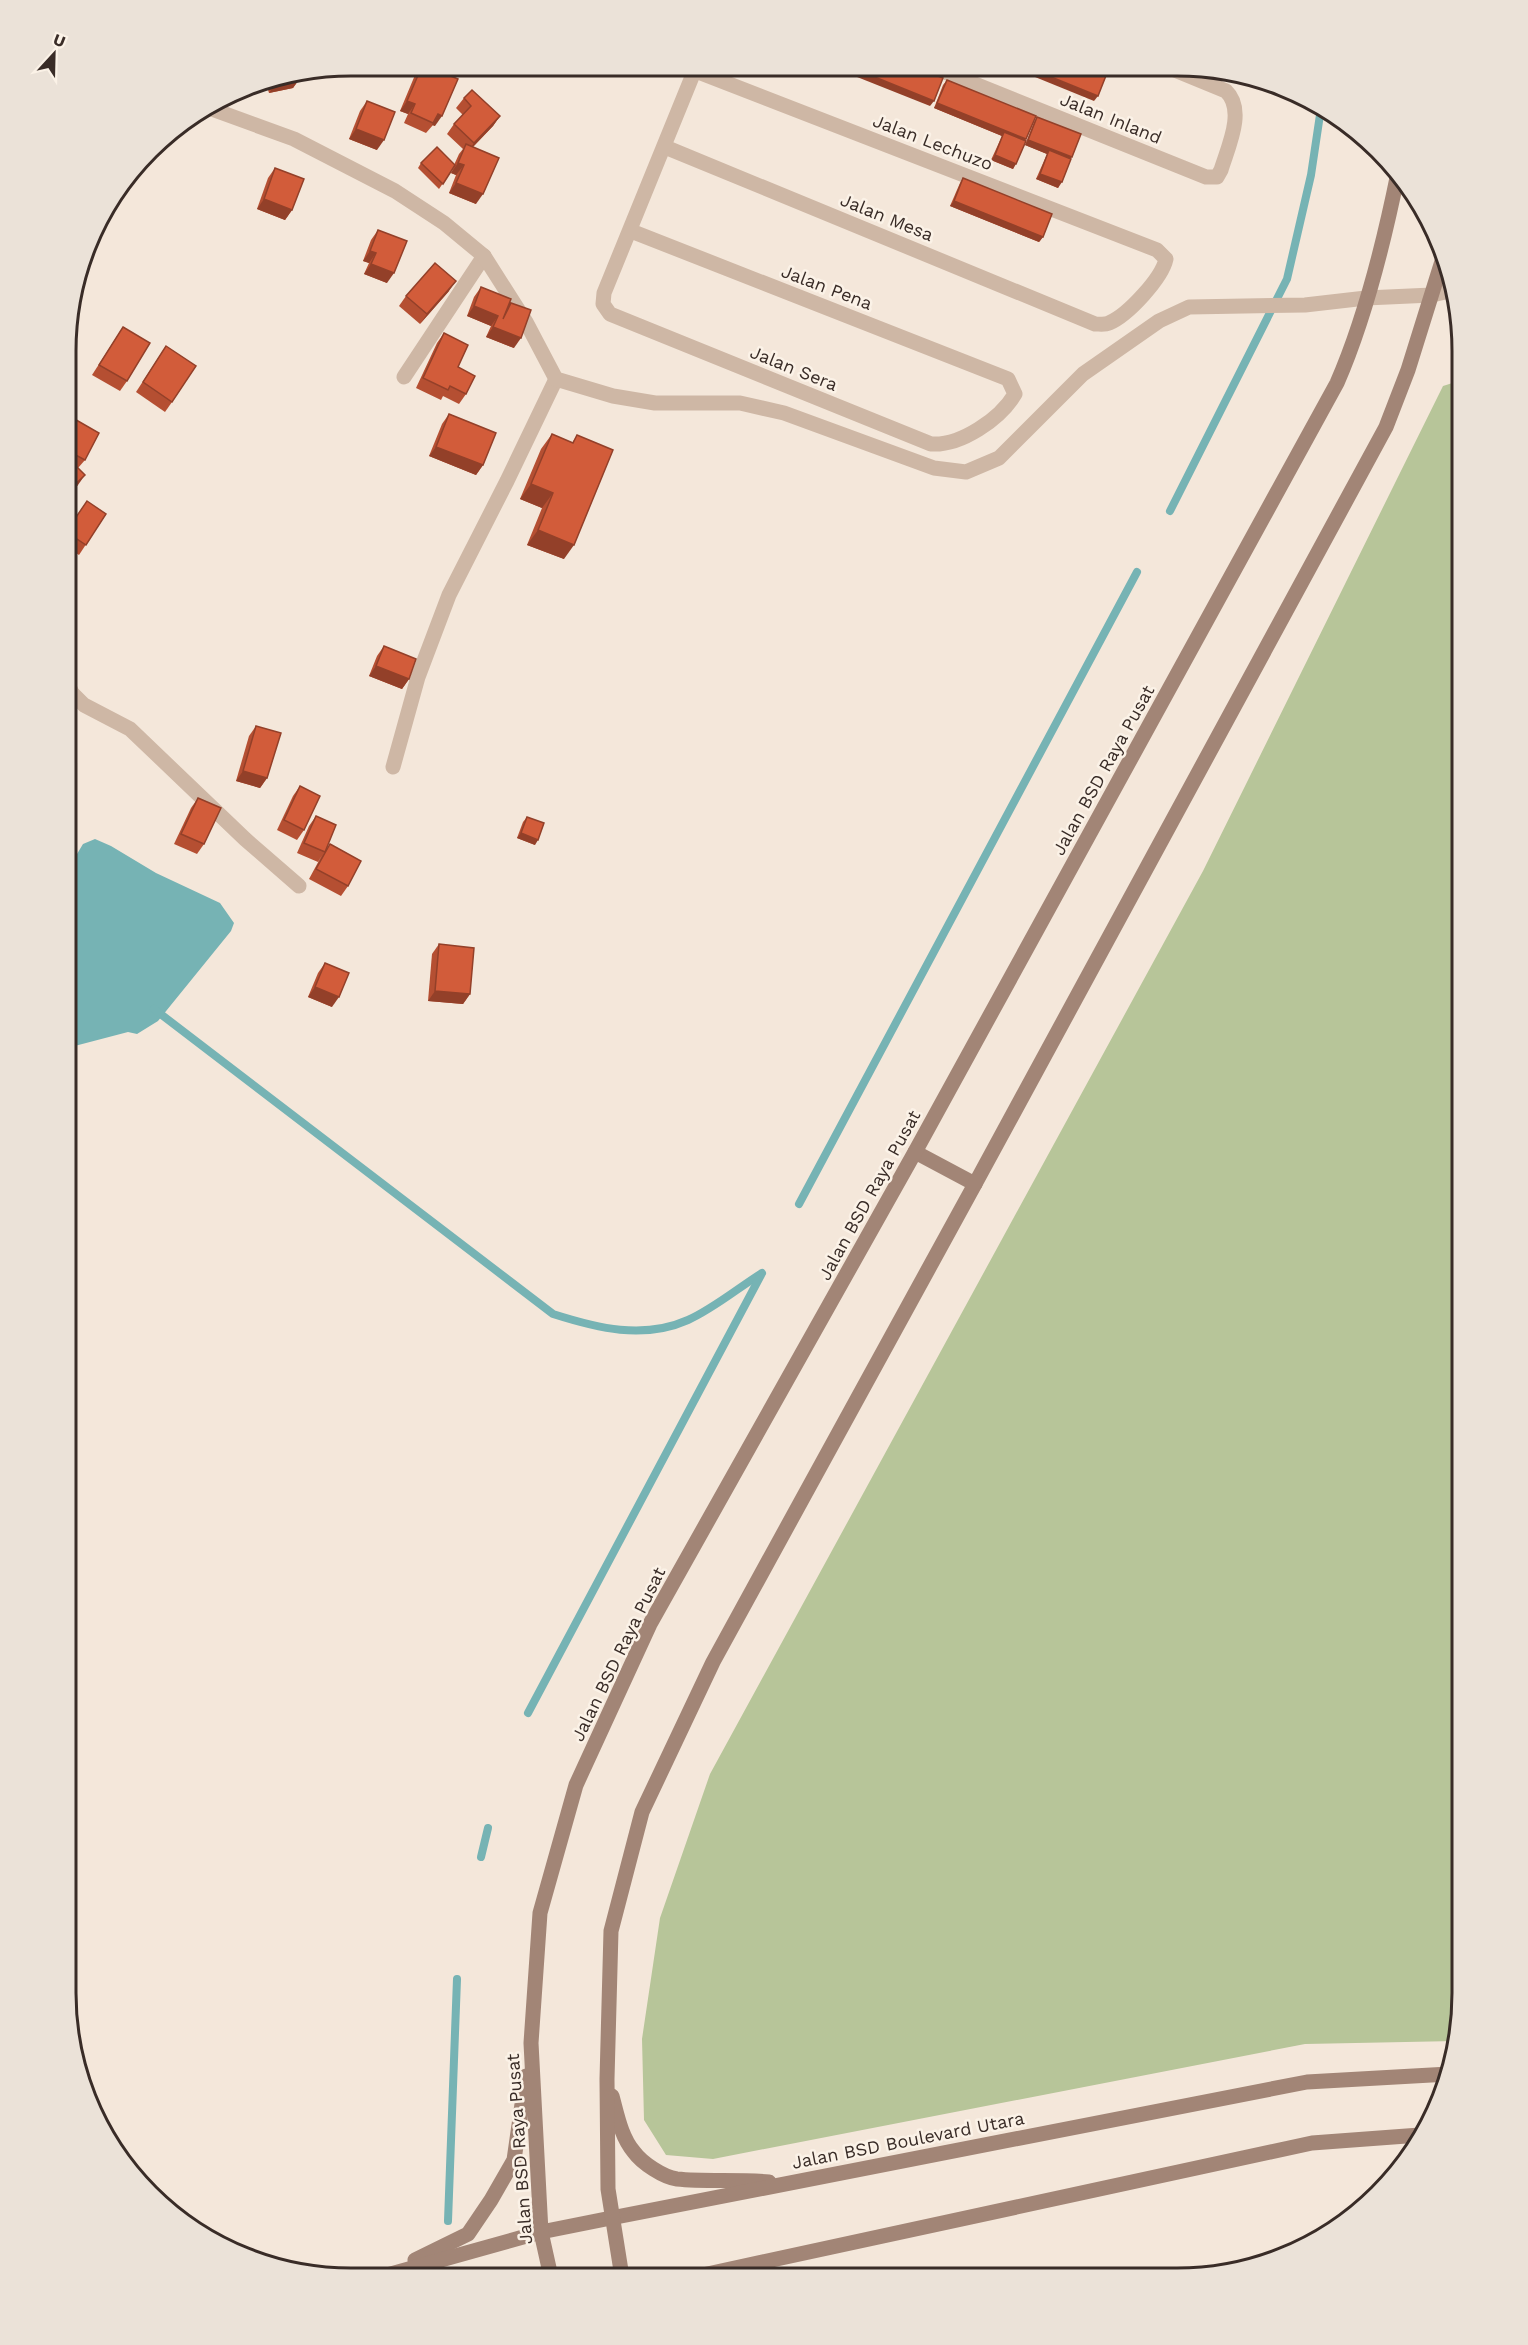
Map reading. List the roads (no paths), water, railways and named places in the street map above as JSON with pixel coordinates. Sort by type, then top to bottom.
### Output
[{"type":"main road","name":"Jalan BSD Raya Pusat","points":[[549,2268],[541,2232],[531,2043],[540,1912],[576,1785],[650,1624],[915,1152],[1337,383],[1349,357],[1395,184]]},
{"type":"main road","points":[[620,2268],[610,2218],[608,2189],[607,2079],[611,1931],[642,1812],[713,1662],[1386,427],[1408,370],[1439,271]]},
{"type":"main road","points":[[915,1152],[975,1184]]},
{"type":"main road","points":[[398,2268],[468,2234],[492,2200],[514,2160],[531,2043]]},
{"type":"main road","name":"Jalan BSD Boulevard Utara","points":[[412,2268],[541,2232],[1307,2082],[1439,2075]]},
{"type":"main road","points":[[607,2079],[623,2133],[634,2152],[650,2165],[675,2178],[734,2179],[785,2184]]},
{"type":"main road","points":[[730,2268],[1312,2143],[1412,2136]]},
{"type":"main road","points":[[748,2268],[759,2261]]},
{"type":"street","points":[[631,231],[665,147],[689,76]]},
{"type":"street","name":"Jalan Lechuzo","points":[[712,76],[1157,250],[1166,259],[1164,271],[1157,281],[1110,323],[1095,324]]},
{"type":"street","name":"Jalan Inland","points":[[955,76],[1206,177],[1217,177],[1236,117],[1236,106],[1226,91],[1192,77]]},
{"type":"street","points":[[218,111],[294,139],[395,191],[444,223],[484,256],[526,322],[542,356],[556,378],[613,396],[655,403],[740,403],[783,413],[934,468],[966,472],[999,458],[1083,374],[1160,321],[1190,307],[1305,305],[1445,292]]},
{"type":"street","name":"Jalan Mesa","points":[[665,147],[1095,324]]},
{"type":"street","name":"Jalan Sera","points":[[631,231],[604,293],[603,304],[610,314],[914,438],[931,444],[945,445],[953,442]]},
{"type":"street","name":"Jalan Pena","points":[[631,231],[1008,379],[1015,394],[1010,402],[972,435],[953,442]]},
{"type":"street","points":[[404,377],[484,256]]},
{"type":"street","points":[[393,767],[418,677],[449,595],[556,378]]},
{"type":"street","points":[[76,697],[84,705],[130,729],[244,839],[299,886]]},
{"type":"water","points":[[95,839],[156,873],[220,903],[234,923],[231,931],[158,1021],[137,1034],[128,1032],[76,1046],[76,856],[83,844]]},
{"type":"waterway","points":[[1170,511],[1287,279],[1311,175],[1320,117]]},
{"type":"waterway","points":[[799,1204],[1137,572]]},
{"type":"waterway","points":[[154,1009],[553,1314],[586,1324],[620,1330],[637,1331],[671,1326],[688,1320],[716,1304],[762,1273]]},
{"type":"waterway","points":[[528,1713],[761,1275]]},
{"type":"waterway","points":[[481,1857],[488,1828]]},
{"type":"waterway","points":[[448,2221],[457,1979]]}]
